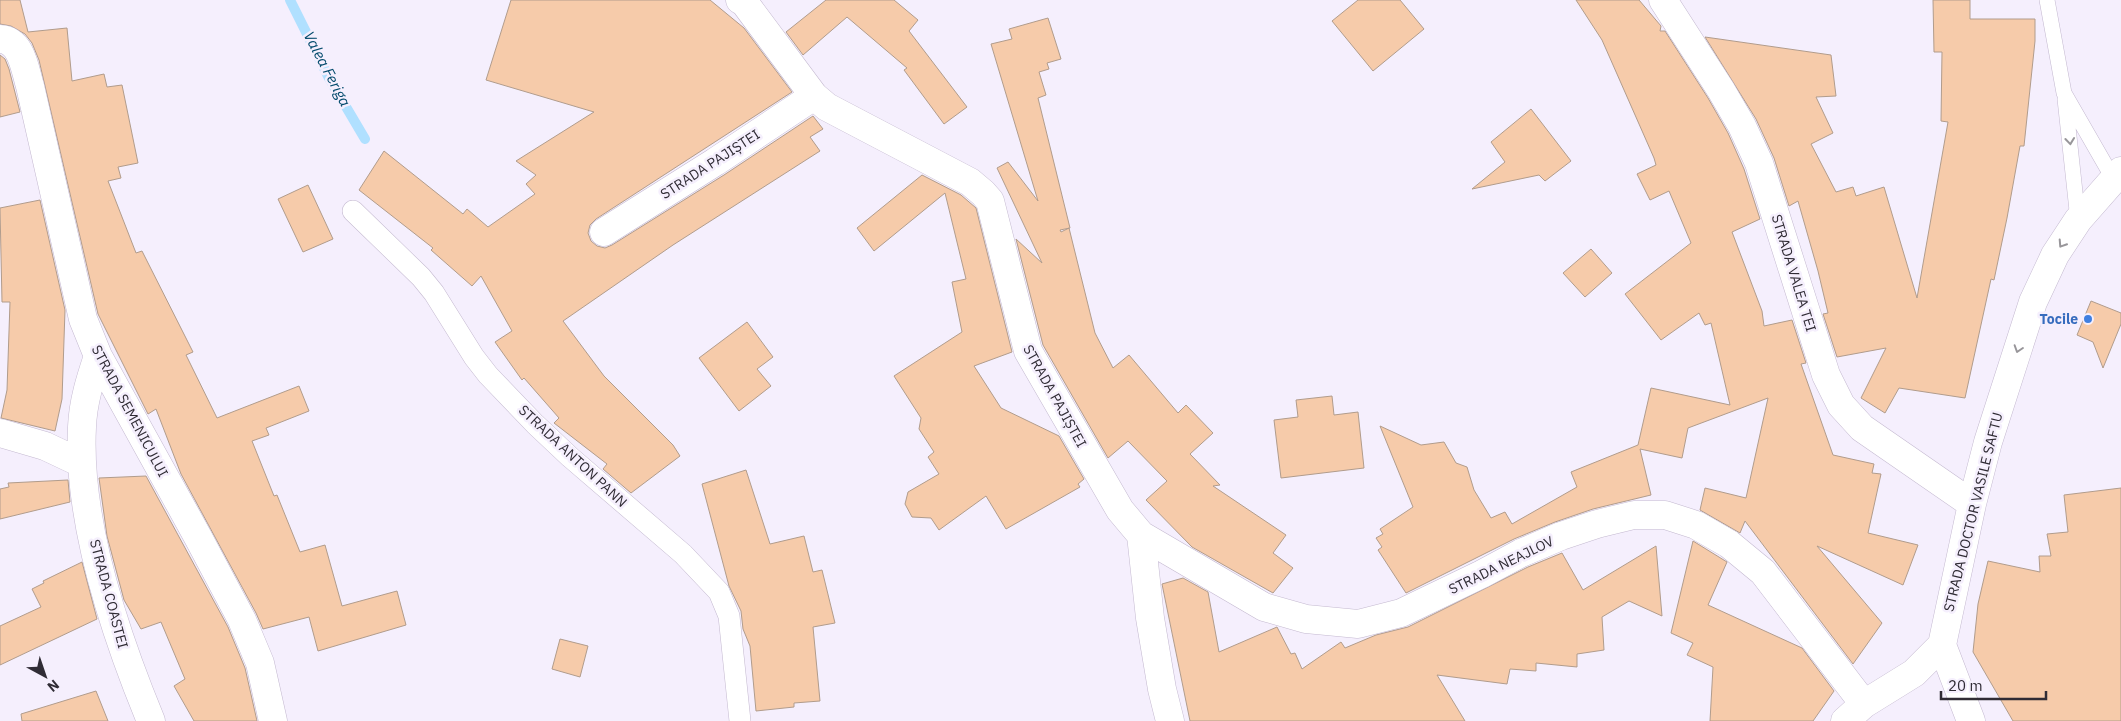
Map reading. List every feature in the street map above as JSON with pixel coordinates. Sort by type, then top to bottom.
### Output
[{"type":"street","name":"STRADA VALEA TEI","points":[[1663,0],[1721,90],[1742,126],[1759,163],[1826,375],[1841,405],[1862,428],[1972,504]]},
{"type":"street","name":"STRADA PAJIȘTEI","points":[[742,1],[814,96],[827,107],[970,182],[990,201],[1028,352],[1120,510],[1141,536]]},
{"type":"street","name":"STRADA SEMENICULUI","points":[[0,39],[14,45],[21,55],[30,86],[83,319],[98,356],[242,620],[260,663],[273,721]]},
{"type":"street","name":"STRADA PAJIȘTEI","points":[[604,232],[715,162],[814,96]]},
{"type":"street","name":"STRADA DOCTOR VASILE SAFTU","points":[[1942,645],[1972,504],[1988,442],[2033,302],[2054,255],[2078,220],[2119,178]]},
{"type":"street","name":"STRADA ANTON PANN","points":[[353,211],[421,277],[434,293],[474,357],[488,375],[535,424],[570,457],[683,554],[719,592],[729,616],[740,721]]},
{"type":"street","name":"STRADA COASTEI","points":[[98,356],[87,390],[82,425],[81,463],[88,516],[110,612],[151,721]]},
{"type":"street","points":[[0,433],[45,446],[81,463]]},
{"type":"street","name":"STRADA NEAJLOV","points":[[1141,536],[1264,607],[1306,619],[1358,624],[1401,614],[1521,553],[1561,536],[1597,524],[1634,515],[1665,515],[1696,525],[1729,544],[1763,572],[1854,712]]},
{"type":"street","points":[[1141,536],[1150,618],[1162,689],[1170,721]]},
{"type":"street","points":[[1854,712],[1914,673],[1942,645],[1965,713]]},
{"type":"lane","name":"STRADA DOCTOR VASILE SAFTU","points":[[2047,0],[2064,93],[2119,178]]},
{"type":"lane","points":[[2064,93],[2078,220]]},
{"type":"building","points":[[0,0],[20,0],[28,32],[67,28],[72,81],[104,74],[107,87],[122,85],[138,163],[118,167],[121,178],[108,181],[136,253],[142,251],[193,352],[186,355],[217,418],[299,386],[309,411],[266,428],[269,435],[252,441],[274,496],[277,495],[300,552],[325,545],[342,606],[397,591],[406,625],[318,651],[309,617],[263,629],[181,474],[156,409],[148,414],[98,314],[39,60],[32,43],[25,34],[11,26],[0,24]]},
{"type":"building","points":[[511,0],[710,0],[744,28],[792,92],[596,219],[590,225],[588,233],[591,241],[597,246],[605,248],[612,245],[724,175],[813,116],[823,129],[810,137],[820,151],[673,245],[563,321],[604,376],[673,445],[680,456],[631,493],[603,469],[607,464],[554,423],[559,418],[524,378],[522,380],[495,342],[512,331],[481,276],[472,286],[431,250],[433,248],[359,190],[384,151],[463,214],[467,209],[488,227],[535,194],[526,184],[536,175],[516,161],[594,112],[486,80]]},
{"type":"building","points":[[826,0],[894,0],[918,20],[909,31],[967,107],[944,124],[904,70],[907,68],[847,17],[803,55],[786,32]]},
{"type":"building","points":[[1358,0],[1400,0],[1424,29],[1373,71],[1332,21]]},
{"type":"building","points":[[1576,0],[1639,0],[1661,26],[1660,31],[1665,31],[1708,98],[1728,133],[1744,169],[1760,219],[1732,232],[1762,311],[1764,326],[1792,320],[1806,363],[1801,364],[1833,455],[1874,464],[1872,473],[1881,474],[1868,533],[1918,545],[1903,585],[1817,546],[1882,623],[1853,664],[1745,521],[1740,533],[1700,510],[1705,488],[1746,498],[1768,398],[1688,428],[1682,458],[1640,449],[1651,495],[1593,509],[1555,522],[1514,539],[1406,593],[1378,550],[1382,547],[1376,538],[1383,534],[1380,529],[1413,507],[1380,426],[1421,445],[1444,442],[1456,463],[1467,467],[1474,490],[1491,518],[1505,512],[1512,524],[1577,487],[1571,472],[1638,445],[1651,388],[1730,405],[1711,323],[1705,325],[1699,313],[1661,340],[1625,294],[1691,243],[1669,191],[1650,200],[1637,174],[1656,165],[1654,158],[1602,40]]},
{"type":"building","points":[[1933,0],[1970,0],[1970,19],[2035,19],[2035,41],[2024,146],[2020,146],[1994,280],[1991,279],[1965,398],[1899,388],[1885,413],[1861,398],[1886,348],[1837,357],[1823,314],[1828,313],[1798,201],[1789,206],[1774,158],[1756,119],[1705,37],[1831,55],[1836,96],[1816,97],[1833,133],[1811,144],[1836,192],[1853,187],[1856,196],[1884,187],[1917,298],[1948,122],[1941,121],[1942,52],[1934,52]]},
{"type":"building","points":[[1048,18],[1061,59],[1047,63],[1049,69],[1039,72],[1046,95],[1038,98],[1095,333],[1113,368],[1129,355],[1178,413],[1186,405],[1213,433],[1190,454],[1220,485],[1213,486],[1286,535],[1273,553],[1293,568],[1273,593],[1192,547],[1146,500],[1167,481],[1128,441],[1108,458],[1043,345],[1016,239],[1042,263],[997,168],[1008,162],[1038,201],[991,44],[1012,39],[1009,29]]},
{"type":"building","points":[[0,55],[5,59],[9,69],[20,112],[0,117]]},
{"type":"building","points":[[1531,109],[1571,161],[1545,181],[1539,175],[1472,189],[1505,162],[1491,142]]},
{"type":"building","points":[[922,175],[961,195],[976,208],[1012,352],[974,366],[1001,408],[1059,436],[1084,479],[1078,484],[1080,487],[1006,529],[986,496],[939,530],[931,518],[912,517],[905,504],[908,492],[939,474],[928,457],[934,452],[919,429],[921,418],[894,376],[962,332],[952,282],[966,279],[945,193],[874,251],[857,228]]},
{"type":"building","points":[[308,185],[333,239],[303,252],[278,199]]},
{"type":"building","points":[[40,200],[65,310],[62,399],[55,431],[1,418],[7,390],[10,302],[2,302],[0,208]]},
{"type":"building","points":[[1591,249],[1612,273],[1585,297],[1563,273]]},
{"type":"building","points":[[2091,301],[2121,313],[2121,324],[2103,368],[2093,342],[2077,335]]},
{"type":"building","points":[[747,322],[773,357],[757,369],[771,386],[739,411],[699,358]]},
{"type":"building","points":[[1332,396],[1334,415],[1358,412],[1364,468],[1281,478],[1274,420],[1298,417],[1296,400]]},
{"type":"building","points":[[746,470],[770,544],[804,536],[813,572],[822,570],[835,623],[813,627],[820,701],[794,703],[794,707],[756,711],[750,646],[743,629],[741,611],[729,586],[702,484]]},
{"type":"building","points":[[146,476],[228,627],[245,668],[257,721],[194,721],[174,686],[185,679],[161,622],[141,629],[124,600],[107,536],[99,478]]},
{"type":"building","points":[[68,480],[70,502],[0,519],[0,489],[9,487],[8,483]]},
{"type":"building","points":[[2121,488],[2121,721],[2013,721],[1973,652],[1978,604],[1988,561],[2040,572],[2039,556],[2051,556],[2047,534],[2068,532],[2064,495]]},
{"type":"building","points":[[1693,541],[1727,562],[1708,605],[1802,648],[1834,691],[1813,721],[1710,721],[1713,667],[1687,655],[1693,643],[1671,633]]},
{"type":"building","points":[[1656,546],[1662,616],[1629,601],[1602,617],[1604,650],[1577,654],[1577,667],[1536,663],[1536,671],[1510,669],[1507,684],[1437,675],[1465,721],[1190,721],[1162,584],[1183,578],[1208,592],[1219,652],[1277,627],[1291,654],[1295,653],[1302,669],[1341,642],[1345,648],[1376,635],[1408,627],[1528,567],[1562,553],[1583,590]]},
{"type":"building","points":[[82,562],[97,619],[0,665],[0,626],[41,607],[32,589],[44,583],[43,581]]},
{"type":"building","points":[[560,639],[588,646],[580,677],[552,669]]},
{"type":"building","points":[[96,691],[108,721],[22,721],[21,714]]},
{"type":"waterway","name":"Valea Feriga","points":[[290,0],[329,78],[365,139]]},
{"type":"place","name":"Tocile","points":[[2088,319]]}]
